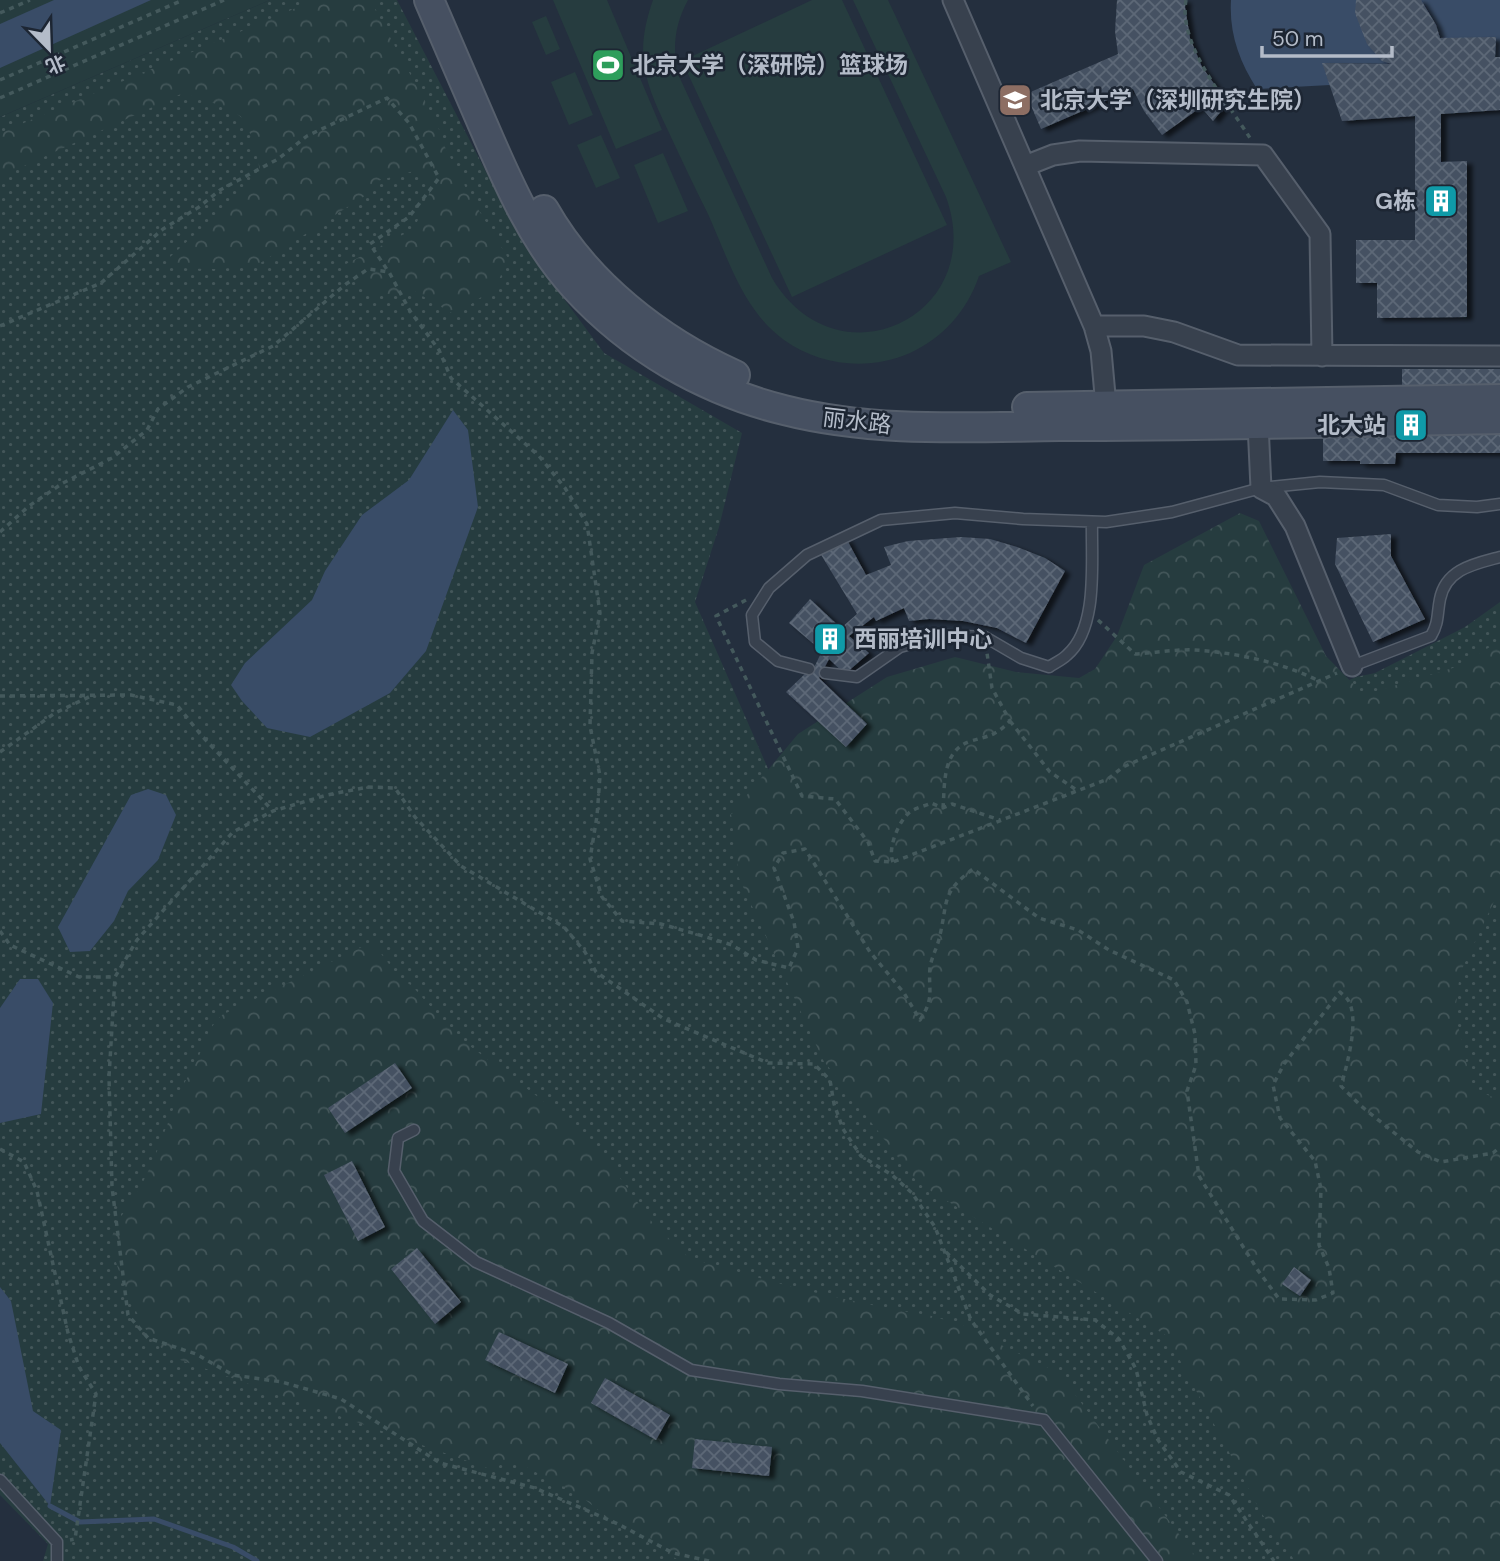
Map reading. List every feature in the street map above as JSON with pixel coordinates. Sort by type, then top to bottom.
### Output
[{"type":"main road","name":"丽水路","points":[[429,0],[509,184],[556,264],[574,286],[618,328],[647,350],[712,386],[774,407],[862,424],[903,427],[1500,419]]},
{"type":"main road","name":"丽水路","points":[[449,0],[524,173],[576,256],[613,295],[681,348],[708,363],[762,386],[847,403],[926,409],[1500,399]]},
{"type":"street","points":[[953,0],[1094,326],[1101,351],[1106,406]]},
{"type":"street","points":[[1025,166],[1053,155],[1080,151],[1263,155],[1320,234],[1322,356]]},
{"type":"street","points":[[1094,326],[1144,326],[1174,332],[1238,355],[1500,356]]},
{"type":"street","points":[[1258,424],[1261,488],[1276,496],[1295,526],[1352,666]]},
{"type":"lane","points":[[809,669],[778,661],[755,642],[752,615],[769,588],[807,555],[881,520],[955,513],[1106,522],[1172,512],[1261,488],[1320,482],[1384,485],[1438,505],[1477,507],[1500,504]]},
{"type":"lane","points":[[825,673],[857,677],[900,647],[944,635],[985,637],[1021,658],[1049,667],[1069,654],[1084,630],[1091,597],[1092,522]]},
{"type":"lane","points":[[1352,666],[1431,636],[1438,625],[1440,598],[1447,580],[1464,567],[1500,557]]},
{"type":"lane","points":[[414,1130],[398,1138],[394,1171],[424,1221],[476,1262],[609,1323],[691,1370],[779,1384],[862,1391],[1044,1420],[1157,1561]]},
{"type":"lane","points":[[0,1480],[57,1542],[57,1561]]},
{"type":"path","points":[[0,13],[30,0]]},
{"type":"path","points":[[0,80],[183,0]]},
{"type":"path","points":[[0,98],[224,0]]},
{"type":"path","points":[[1186,0],[1190,38],[1202,67],[1263,155]]},
{"type":"path","points":[[0,326],[101,283],[163,229],[199,207],[220,190],[278,159],[307,136],[387,99],[410,123],[439,178],[409,217],[370,244],[410,311],[439,350],[451,378],[539,456],[565,488],[587,524],[600,613],[592,653],[590,726],[600,776],[590,859],[602,897],[622,921],[661,924],[733,945],[756,960],[789,968],[798,948],[793,922],[774,868],[783,853],[805,849],[870,952],[904,993],[920,1020],[930,1004],[930,966],[941,934],[944,906],[956,881],[973,869],[1039,918],[1078,930],[1109,950],[1174,980],[1187,1002],[1195,1034],[1196,1065],[1186,1091],[1199,1176],[1279,1299],[1316,1300],[1333,1293],[1329,1268],[1319,1245],[1321,1189],[1315,1161],[1280,1118],[1273,1085],[1284,1064],[1340,992],[1348,1000],[1353,1017],[1348,1059],[1341,1086],[1361,1106],[1418,1152],[1441,1162],[1493,1153],[1500,1147]]},
{"type":"path","points":[[0,532],[29,506],[64,483],[112,458],[147,430],[158,410],[188,387],[272,346],[368,269],[389,272]]},
{"type":"path","points":[[769,588],[716,616],[802,796],[835,799],[868,842],[875,861],[893,862],[1108,779],[1123,767],[1352,666]]},
{"type":"path","points":[[1087,613],[1107,627],[1135,654],[1194,650],[1248,657],[1294,669],[1319,681]]},
{"type":"path","points":[[985,637],[992,688],[1010,720],[1050,772],[1078,791]]},
{"type":"path","points":[[0,752],[55,713],[94,694]]},
{"type":"path","points":[[0,696],[131,695],[177,705],[273,811]]},
{"type":"path","points":[[943,808],[949,756],[966,742],[998,733],[1010,720]]},
{"type":"path","points":[[709,1561],[673,1553],[618,1524],[535,1488],[440,1463],[341,1399],[282,1382],[233,1375],[196,1354],[148,1338],[128,1315],[112,1187],[109,1077],[115,977],[138,940],[233,832],[273,811],[368,786],[395,788],[415,817],[461,866],[564,927],[585,952],[596,972],[664,1019],[768,1063],[814,1064],[830,1080],[834,1104],[843,1129],[861,1156],[892,1175],[912,1193],[935,1227],[971,1320],[1044,1420]]},
{"type":"path","points":[[893,862],[890,856],[893,838],[909,812],[931,803],[943,808],[952,804],[1002,821]]},
{"type":"path","points":[[0,931],[10,945],[79,977],[115,977]]},
{"type":"path","points":[[0,1149],[24,1162],[37,1191],[68,1333],[79,1367],[96,1394],[75,1539]]},
{"type":"path","points":[[944,1251],[990,1295],[1023,1314],[1095,1320],[1119,1339],[1136,1369],[1147,1415],[1158,1440],[1181,1472],[1228,1495],[1274,1561]]},
{"type":"green space","points":[[0,0],[270,0],[0,117]]},
{"type":"green space","points":[[270,0],[397,0],[524,245],[604,353],[742,433],[719,527],[695,602],[769,771],[1309,698],[1356,677],[1375,673],[1465,627],[1500,602],[1500,1561],[43,1561],[48,1544],[0,1495],[0,117]]},
{"type":"green space","points":[[315,0],[370,0],[437,124],[445,147],[470,196],[508,258],[496,287],[455,315],[414,291],[372,296],[346,264],[414,229],[432,187],[414,171],[377,181],[374,190],[251,269],[168,268],[169,258],[254,181],[259,172],[254,145],[243,119],[223,107],[195,97],[181,94],[0,177],[0,133]]},
{"type":"green space","name":"北京大学（深研院）篮球场","points":[[553,0],[607,0],[662,130],[616,149]]},
{"type":"green space","points":[[653,0],[688,0],[676,36],[678,74],[772,278],[800,311],[833,328],[867,332],[900,323],[927,304],[946,275],[954,239],[946,197],[853,0],[888,0],[1011,262],[979,276],[961,312],[933,340],[894,359],[862,364],[845,363],[813,356],[784,340],[761,318],[740,287],[654,101],[643,55],[645,31]]},
{"type":"green space","points":[[812,0],[842,0],[947,225],[792,297],[682,61]]},
{"type":"green space","points":[[546,16],[560,49],[546,55],[532,22]]},
{"type":"green space","points":[[575,72],[593,115],[569,125],[551,82]]},
{"type":"green space","points":[[601,135],[620,178],[596,188],[577,145]]},
{"type":"green space","points":[[663,153],[688,211],[658,223],[634,165]]},
{"type":"green space","points":[[1240,513],[1259,521],[1326,656],[1364,695],[1456,667],[1500,641],[1500,889],[1460,973],[1455,1012],[1472,1088],[1500,1099],[1500,1561],[1295,1561],[1262,1514],[1167,1336],[918,1183],[823,1060],[739,878],[731,814],[798,734],[887,677],[955,657],[1016,672],[1079,678],[1095,669],[1117,636],[1144,565]]},
{"type":"green space","points":[[372,942],[399,977],[412,986],[459,1038],[593,1141],[652,1222],[689,1258],[799,1289],[928,1315],[984,1331],[995,1342],[1059,1373],[1199,1561],[680,1561],[621,1528],[578,1494],[522,1465],[508,1462],[490,1469],[172,1357],[151,1337],[138,1315],[120,1274],[112,1240],[116,1226],[147,1173],[206,1036],[222,1015]]},
{"type":"water","points":[[54,0],[151,0],[0,68],[0,24]]},
{"type":"water","points":[[1231,0],[1500,0],[1500,57],[1495,65],[1323,63],[1330,85],[1257,89],[1236,46]]},
{"type":"water","points":[[453,410],[468,430],[478,507],[426,651],[390,693],[310,737],[267,728],[231,685],[245,663],[312,600],[325,571],[362,515],[409,480]]},
{"type":"water","points":[[148,789],[166,795],[176,815],[158,860],[128,891],[114,921],[90,951],[70,952],[58,927],[131,795]]},
{"type":"water","points":[[20,979],[38,979],[53,1003],[41,1114],[0,1123],[0,1008]]},
{"type":"water","points":[[0,1287],[11,1301],[33,1411],[61,1430],[50,1506],[0,1443]]},
{"type":"building","points":[[1117,0],[1186,0],[1190,38],[1202,67],[1228,103],[1213,121],[1201,107],[1162,135],[1144,111],[1133,89],[1041,129],[1026,94],[1118,54],[1115,31]]},
{"type":"building","points":[[1356,0],[1421,0],[1436,25],[1440,38],[1496,37],[1495,57],[1500,57],[1500,110],[1441,114],[1441,162],[1467,161],[1467,317],[1377,318],[1377,283],[1356,283],[1356,240],[1415,240],[1415,116],[1342,121],[1322,63],[1392,64],[1382,61],[1367,44],[1355,13]]},
{"type":"building","name":"北大站","points":[[1402,369],[1500,369],[1500,453],[1396,453],[1395,464],[1323,461],[1323,391],[1402,398]]},
{"type":"building","points":[[1391,534],[1391,556],[1425,619],[1373,642],[1335,564],[1337,538]]},
{"type":"building","name":"西丽培训中心","points":[[961,537],[990,539],[1017,547],[1045,558],[1065,571],[1026,643],[997,628],[963,621],[909,621],[904,608],[876,621],[874,617],[849,636],[869,653],[845,674],[829,659],[819,678],[867,724],[846,747],[786,692],[808,671],[811,674],[822,651],[789,623],[810,599],[841,628],[857,614],[820,553],[846,538],[866,575],[891,565],[884,547],[908,541]]},
{"type":"building","points":[[395,1063],[412,1088],[345,1133],[328,1108]]},
{"type":"building","points":[[352,1161],[385,1227],[358,1241],[324,1175]]},
{"type":"building","points":[[417,1248],[461,1302],[435,1324],[391,1269]]},
{"type":"building","points":[[1294,1267],[1311,1280],[1300,1296],[1282,1284]]},
{"type":"building","points":[[499,1332],[568,1364],[555,1393],[485,1360]]},
{"type":"building","points":[[605,1378],[670,1415],[656,1440],[591,1403]]},
{"type":"building","points":[[695,1439],[772,1447],[769,1476],[692,1468]]},
{"type":"waterway","points":[[50,1506],[80,1522],[154,1519],[233,1547],[257,1561]]},
{"type":"place","name":"北京大学（深研院）篮球场","points":[[608,65]]},
{"type":"place","name":"北京大学（深圳研究生院）","points":[[1015,100]]},
{"type":"place","name":"G栋","points":[[1441,201]]},
{"type":"place","name":"北大站","points":[[1411,425]]},
{"type":"place","name":"西丽培训中心","points":[[830,639]]}]
